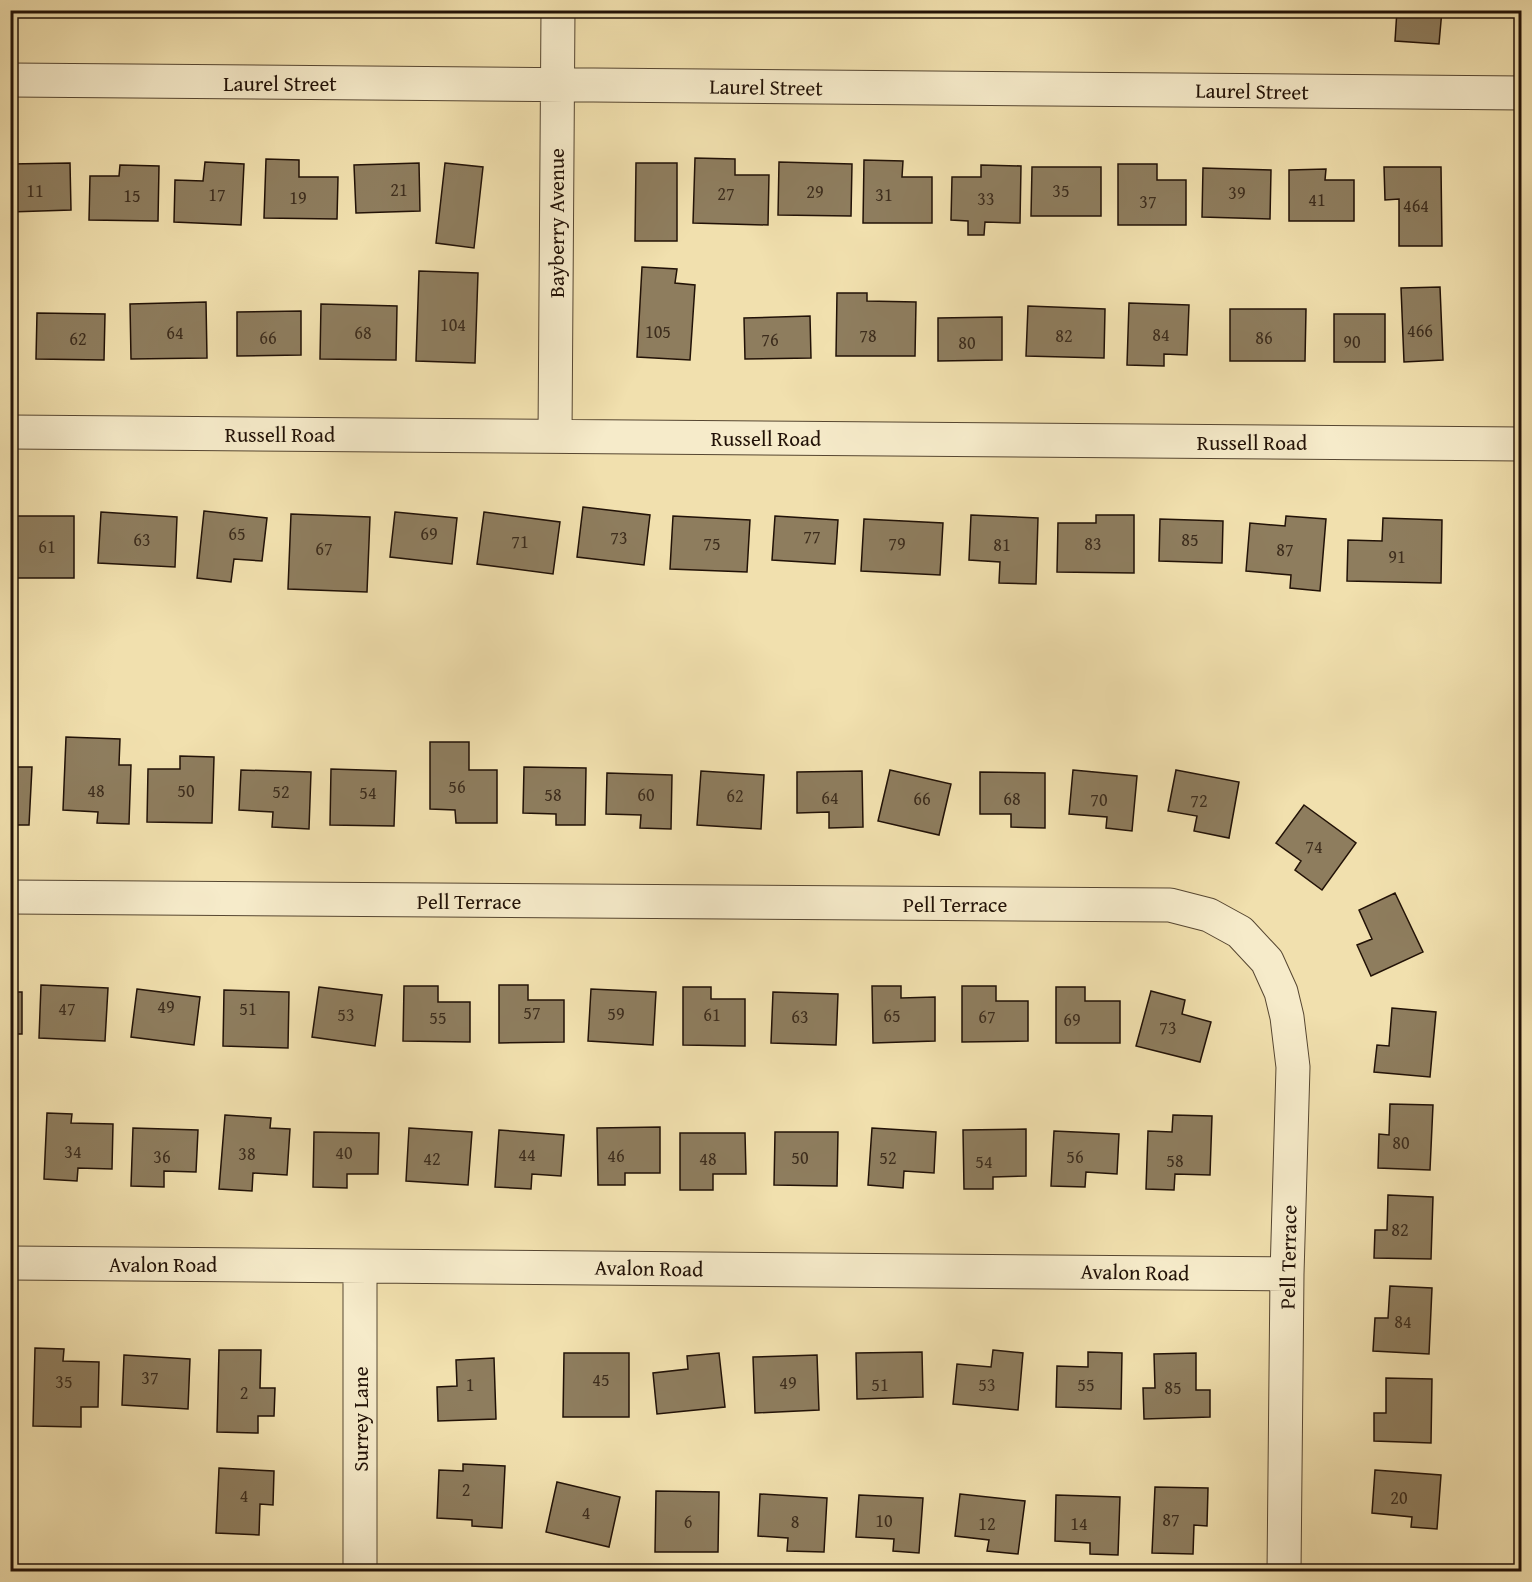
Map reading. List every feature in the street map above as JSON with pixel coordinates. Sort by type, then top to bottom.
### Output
[{"type":"street","name":"Bayberry Avenue","points":[[555,436],[558,10]]},
{"type":"street","name":"Laurel Street","points":[[10,80],[1521,93]]},
{"type":"street","name":"Russell Road","points":[[10,432],[1521,444]]},
{"type":"street","name":"Pell Terrace","points":[[10,897],[1170,905],[1209,915],[1239,932],[1267,961],[1281,992],[1287,1017],[1293,1067],[1287,1274],[1284,1572]]},
{"type":"street","name":"Avalon Road","points":[[10,1263],[1287,1274]]},
{"type":"street","name":"Surrey Lane","points":[[360,1266],[360,1572]]},
{"type":"building","points":[[987,10],[1027,10],[1027,14],[987,13]]},
{"type":"building","points":[[1397,10],[1442,10],[1439,44],[1395,41]]},
{"type":"building","points":[[695,158],[735,159],[735,175],[769,175],[768,225],[693,223]]},
{"type":"building","points":[[266,159],[299,160],[299,177],[338,177],[337,219],[264,218]]},
{"type":"building","points":[[864,160],[903,161],[902,177],[932,177],[932,223],[863,223]]},
{"type":"building","points":[[205,162],[244,164],[241,225],[174,222],[175,180],[203,181]]},
{"type":"building","points":[[779,162],[852,164],[851,216],[778,215]]},
{"type":"building","points":[[70,163],[71,210],[10,212],[10,164]]},
{"type":"building","points":[[419,163],[420,211],[356,213],[354,165]]},
{"type":"building","points":[[445,163],[483,167],[474,248],[436,243]]},
{"type":"building","points":[[636,163],[677,163],[677,241],[635,241]]},
{"type":"building","points":[[1118,164],[1157,164],[1157,180],[1186,180],[1186,225],[1118,225]]},
{"type":"building","points":[[120,165],[159,166],[158,221],[89,220],[90,176],[119,176]]},
{"type":"building","points":[[981,165],[1021,166],[1020,223],[985,222],[984,235],[968,235],[968,221],[951,220],[952,177],[981,177]]},
{"type":"building","points":[[1032,167],[1101,167],[1101,216],[1031,216]]},
{"type":"building","points":[[1384,167],[1441,167],[1442,246],[1399,246],[1399,199],[1385,200]]},
{"type":"building","points":[[1203,168],[1271,170],[1270,219],[1202,217]]},
{"type":"building","points":[[1326,169],[1325,180],[1354,180],[1354,221],[1289,221],[1289,170]]},
{"type":"building","points":[[642,267],[677,269],[675,283],[695,285],[690,360],[637,357]]},
{"type":"building","points":[[419,271],[478,273],[475,363],[416,361]]},
{"type":"building","points":[[1440,287],[1443,360],[1404,362],[1401,288]]},
{"type":"building","points":[[837,293],[867,293],[867,301],[916,302],[915,356],[836,356]]},
{"type":"building","points":[[206,302],[207,358],[131,359],[130,304]]},
{"type":"building","points":[[10,303],[16,303],[12,357],[10,357]]},
{"type":"building","points":[[1129,303],[1189,305],[1187,355],[1164,354],[1164,366],[1127,365]]},
{"type":"building","points":[[321,304],[397,306],[396,360],[320,359]]},
{"type":"building","points":[[1028,306],[1105,309],[1104,358],[1026,356]]},
{"type":"building","points":[[1230,309],[1306,309],[1305,361],[1230,361]]},
{"type":"building","points":[[301,311],[301,355],[237,356],[237,312]]},
{"type":"building","points":[[37,313],[105,314],[104,360],[36,359]]},
{"type":"building","points":[[1334,314],[1385,314],[1385,362],[1334,362]]},
{"type":"building","points":[[810,316],[811,358],[745,359],[744,318]]},
{"type":"building","points":[[1002,317],[1002,360],[938,361],[938,318]]},
{"type":"building","points":[[583,507],[650,515],[644,565],[577,557]]},
{"type":"building","points":[[204,511],[267,518],[262,561],[234,559],[231,582],[197,578]]},
{"type":"building","points":[[101,512],[177,517],[175,567],[98,563]]},
{"type":"building","points":[[395,512],[457,518],[452,564],[390,557]]},
{"type":"building","points":[[484,512],[560,522],[553,574],[477,564]]},
{"type":"building","points":[[291,514],[370,517],[367,592],[288,589]]},
{"type":"building","points":[[971,515],[1038,518],[1036,584],[999,583],[1000,562],[969,560]]},
{"type":"building","points":[[1096,515],[1134,515],[1134,573],[1057,572],[1058,523],[1096,523]]},
{"type":"building","points":[[10,516],[74,516],[74,578],[10,578]]},
{"type":"building","points":[[673,516],[750,520],[747,572],[670,569]]},
{"type":"building","points":[[775,516],[838,520],[835,564],[772,560]]},
{"type":"building","points":[[1286,516],[1326,519],[1320,591],[1290,588],[1291,575],[1246,571],[1250,523],[1285,526]]},
{"type":"building","points":[[1383,518],[1442,520],[1441,583],[1347,581],[1348,540],[1382,541]]},
{"type":"building","points":[[864,519],[943,523],[940,575],[861,571]]},
{"type":"building","points":[[1160,519],[1223,521],[1222,563],[1159,561]]},
{"type":"building","points":[[66,737],[120,739],[119,765],[131,765],[129,824],[97,823],[98,812],[63,810]]},
{"type":"building","points":[[430,742],[469,742],[469,770],[497,770],[497,823],[456,823],[455,810],[430,809]]},
{"type":"building","points":[[180,756],[214,757],[212,823],[147,822],[148,769],[180,769]]},
{"type":"building","points":[[10,767],[32,767],[29,825],[10,825]]},
{"type":"building","points":[[524,767],[586,768],[585,825],[556,825],[556,814],[523,813]]},
{"type":"building","points":[[331,769],[396,771],[394,826],[330,825]]},
{"type":"building","points":[[241,770],[311,772],[309,829],[272,827],[273,812],[239,810]]},
{"type":"building","points":[[890,770],[951,784],[939,835],[878,821]]},
{"type":"building","points":[[1073,770],[1137,776],[1132,831],[1106,828],[1107,817],[1069,814]]},
{"type":"building","points":[[1176,770],[1239,782],[1229,838],[1194,831],[1197,816],[1168,811]]},
{"type":"building","points":[[701,771],[764,775],[761,829],[697,825]]},
{"type":"building","points":[[862,771],[863,827],[829,828],[829,812],[797,813],[797,772]]},
{"type":"building","points":[[980,772],[1045,773],[1045,828],[1011,827],[1011,814],[980,814]]},
{"type":"building","points":[[607,773],[672,775],[671,829],[640,828],[641,815],[606,814]]},
{"type":"building","points":[[1304,805],[1356,843],[1322,890],[1295,870],[1301,861],[1276,843]]},
{"type":"building","points":[[1395,893],[1423,952],[1371,976],[1357,945],[1372,939],[1359,910]]},
{"type":"building","points":[[41,985],[108,988],[105,1041],[39,1038]]},
{"type":"building","points":[[499,985],[528,985],[528,1000],[564,1000],[564,1042],[499,1043]]},
{"type":"building","points":[[404,986],[438,986],[438,1002],[470,1002],[470,1042],[403,1041]]},
{"type":"building","points":[[872,986],[901,986],[901,998],[935,997],[935,1041],[873,1043]]},
{"type":"building","points":[[962,986],[996,986],[996,1001],[1028,1001],[1028,1041],[962,1042]]},
{"type":"building","points":[[319,987],[382,995],[375,1046],[312,1037]]},
{"type":"building","points":[[683,987],[711,987],[711,999],[745,999],[745,1046],[683,1045]]},
{"type":"building","points":[[1056,987],[1085,987],[1085,1001],[1120,1001],[1120,1043],[1056,1043]]},
{"type":"building","points":[[137,989],[200,997],[194,1045],[131,1037]]},
{"type":"building","points":[[591,989],[656,992],[653,1045],[588,1041]]},
{"type":"building","points":[[224,990],[289,992],[288,1048],[223,1046]]},
{"type":"building","points":[[1151,991],[1185,1000],[1182,1014],[1211,1022],[1200,1062],[1136,1046]]},
{"type":"building","points":[[10,992],[22,992],[22,1034],[10,1034]]},
{"type":"building","points":[[773,992],[838,994],[836,1045],[771,1043]]},
{"type":"building","points":[[1392,1008],[1436,1012],[1430,1077],[1374,1072],[1377,1045],[1389,1046]]},
{"type":"building","points":[[1390,1104],[1433,1105],[1430,1170],[1378,1168],[1379,1134],[1389,1135]]},
{"type":"building","points":[[47,1113],[72,1114],[71,1123],[113,1124],[112,1169],[78,1168],[77,1181],[44,1179]]},
{"type":"building","points":[[225,1115],[271,1118],[270,1128],[290,1129],[287,1175],[253,1173],[252,1191],[219,1189]]},
{"type":"building","points":[[1173,1115],[1212,1116],[1210,1175],[1175,1174],[1174,1190],[1146,1189],[1148,1131],[1172,1132]]},
{"type":"building","points":[[10,1127],[14,1127],[15,1170],[10,1170]]},
{"type":"building","points":[[660,1127],[660,1173],[625,1173],[625,1185],[598,1185],[597,1128]]},
{"type":"building","points":[[133,1128],[198,1130],[196,1172],[164,1171],[164,1187],[131,1186]]},
{"type":"building","points":[[409,1128],[472,1132],[468,1185],[406,1181]]},
{"type":"building","points":[[872,1128],[936,1132],[934,1173],[904,1171],[903,1188],[868,1185]]},
{"type":"building","points":[[1026,1129],[1026,1176],[993,1177],[993,1189],[964,1189],[963,1130]]},
{"type":"building","points":[[499,1130],[564,1135],[561,1176],[532,1174],[531,1189],[495,1187]]},
{"type":"building","points":[[1054,1131],[1119,1134],[1117,1174],[1086,1172],[1085,1187],[1051,1186]]},
{"type":"building","points":[[314,1132],[379,1133],[378,1174],[347,1174],[347,1188],[313,1187]]},
{"type":"building","points":[[775,1132],[838,1132],[837,1186],[774,1185]]},
{"type":"building","points":[[680,1133],[745,1133],[746,1174],[713,1174],[713,1190],[680,1190]]},
{"type":"building","points":[[1388,1195],[1433,1197],[1431,1259],[1374,1258],[1375,1230],[1387,1230]]},
{"type":"building","points":[[1390,1286],[1432,1288],[1429,1354],[1373,1351],[1375,1318],[1388,1318]]},
{"type":"building","points":[[35,1348],[64,1349],[63,1361],[99,1362],[98,1407],[81,1407],[81,1427],[33,1426]]},
{"type":"building","points":[[219,1350],[261,1350],[260,1388],[275,1388],[274,1416],[258,1416],[258,1433],[217,1432]]},
{"type":"building","points":[[993,1350],[1023,1353],[1018,1410],[953,1404],[957,1364],[991,1367]]},
{"type":"building","points":[[922,1352],[923,1397],[857,1399],[856,1353]]},
{"type":"building","points":[[1088,1352],[1122,1353],[1121,1409],[1056,1407],[1057,1366],[1088,1367]]},
{"type":"building","points":[[564,1353],[629,1353],[629,1417],[563,1417]]},
{"type":"building","points":[[719,1353],[725,1407],[657,1414],[653,1373],[688,1369],[687,1356]]},
{"type":"building","points":[[1196,1353],[1196,1390],[1210,1390],[1210,1417],[1144,1419],[1143,1388],[1155,1388],[1154,1354]]},
{"type":"building","points":[[124,1355],[190,1359],[188,1409],[122,1405]]},
{"type":"building","points":[[817,1355],[819,1410],[755,1413],[753,1357]]},
{"type":"building","points":[[494,1358],[496,1419],[438,1421],[437,1387],[457,1386],[456,1360]]},
{"type":"building","points":[[1386,1378],[1432,1379],[1431,1443],[1374,1441],[1374,1413],[1386,1413]]},
{"type":"building","points":[[463,1464],[505,1466],[502,1528],[472,1526],[472,1520],[437,1518],[439,1470],[463,1471]]},
{"type":"building","points":[[219,1468],[274,1471],[273,1505],[260,1504],[259,1535],[216,1533]]},
{"type":"building","points":[[1375,1470],[1441,1475],[1437,1529],[1411,1527],[1412,1517],[1372,1513]]},
{"type":"building","points":[[557,1482],[620,1497],[609,1547],[546,1532]]},
{"type":"building","points":[[1155,1487],[1208,1488],[1207,1526],[1194,1525],[1193,1554],[1152,1553]]},
{"type":"building","points":[[656,1491],[719,1492],[718,1552],[655,1552]]},
{"type":"building","points":[[760,1494],[827,1498],[824,1552],[787,1551],[788,1538],[758,1536]]},
{"type":"building","points":[[960,1494],[1025,1501],[1018,1554],[987,1551],[989,1540],[955,1536]]},
{"type":"building","points":[[859,1495],[923,1498],[919,1553],[893,1551],[894,1539],[856,1537]]},
{"type":"building","points":[[1056,1495],[1120,1497],[1118,1555],[1090,1554],[1090,1543],[1055,1541]]}]
